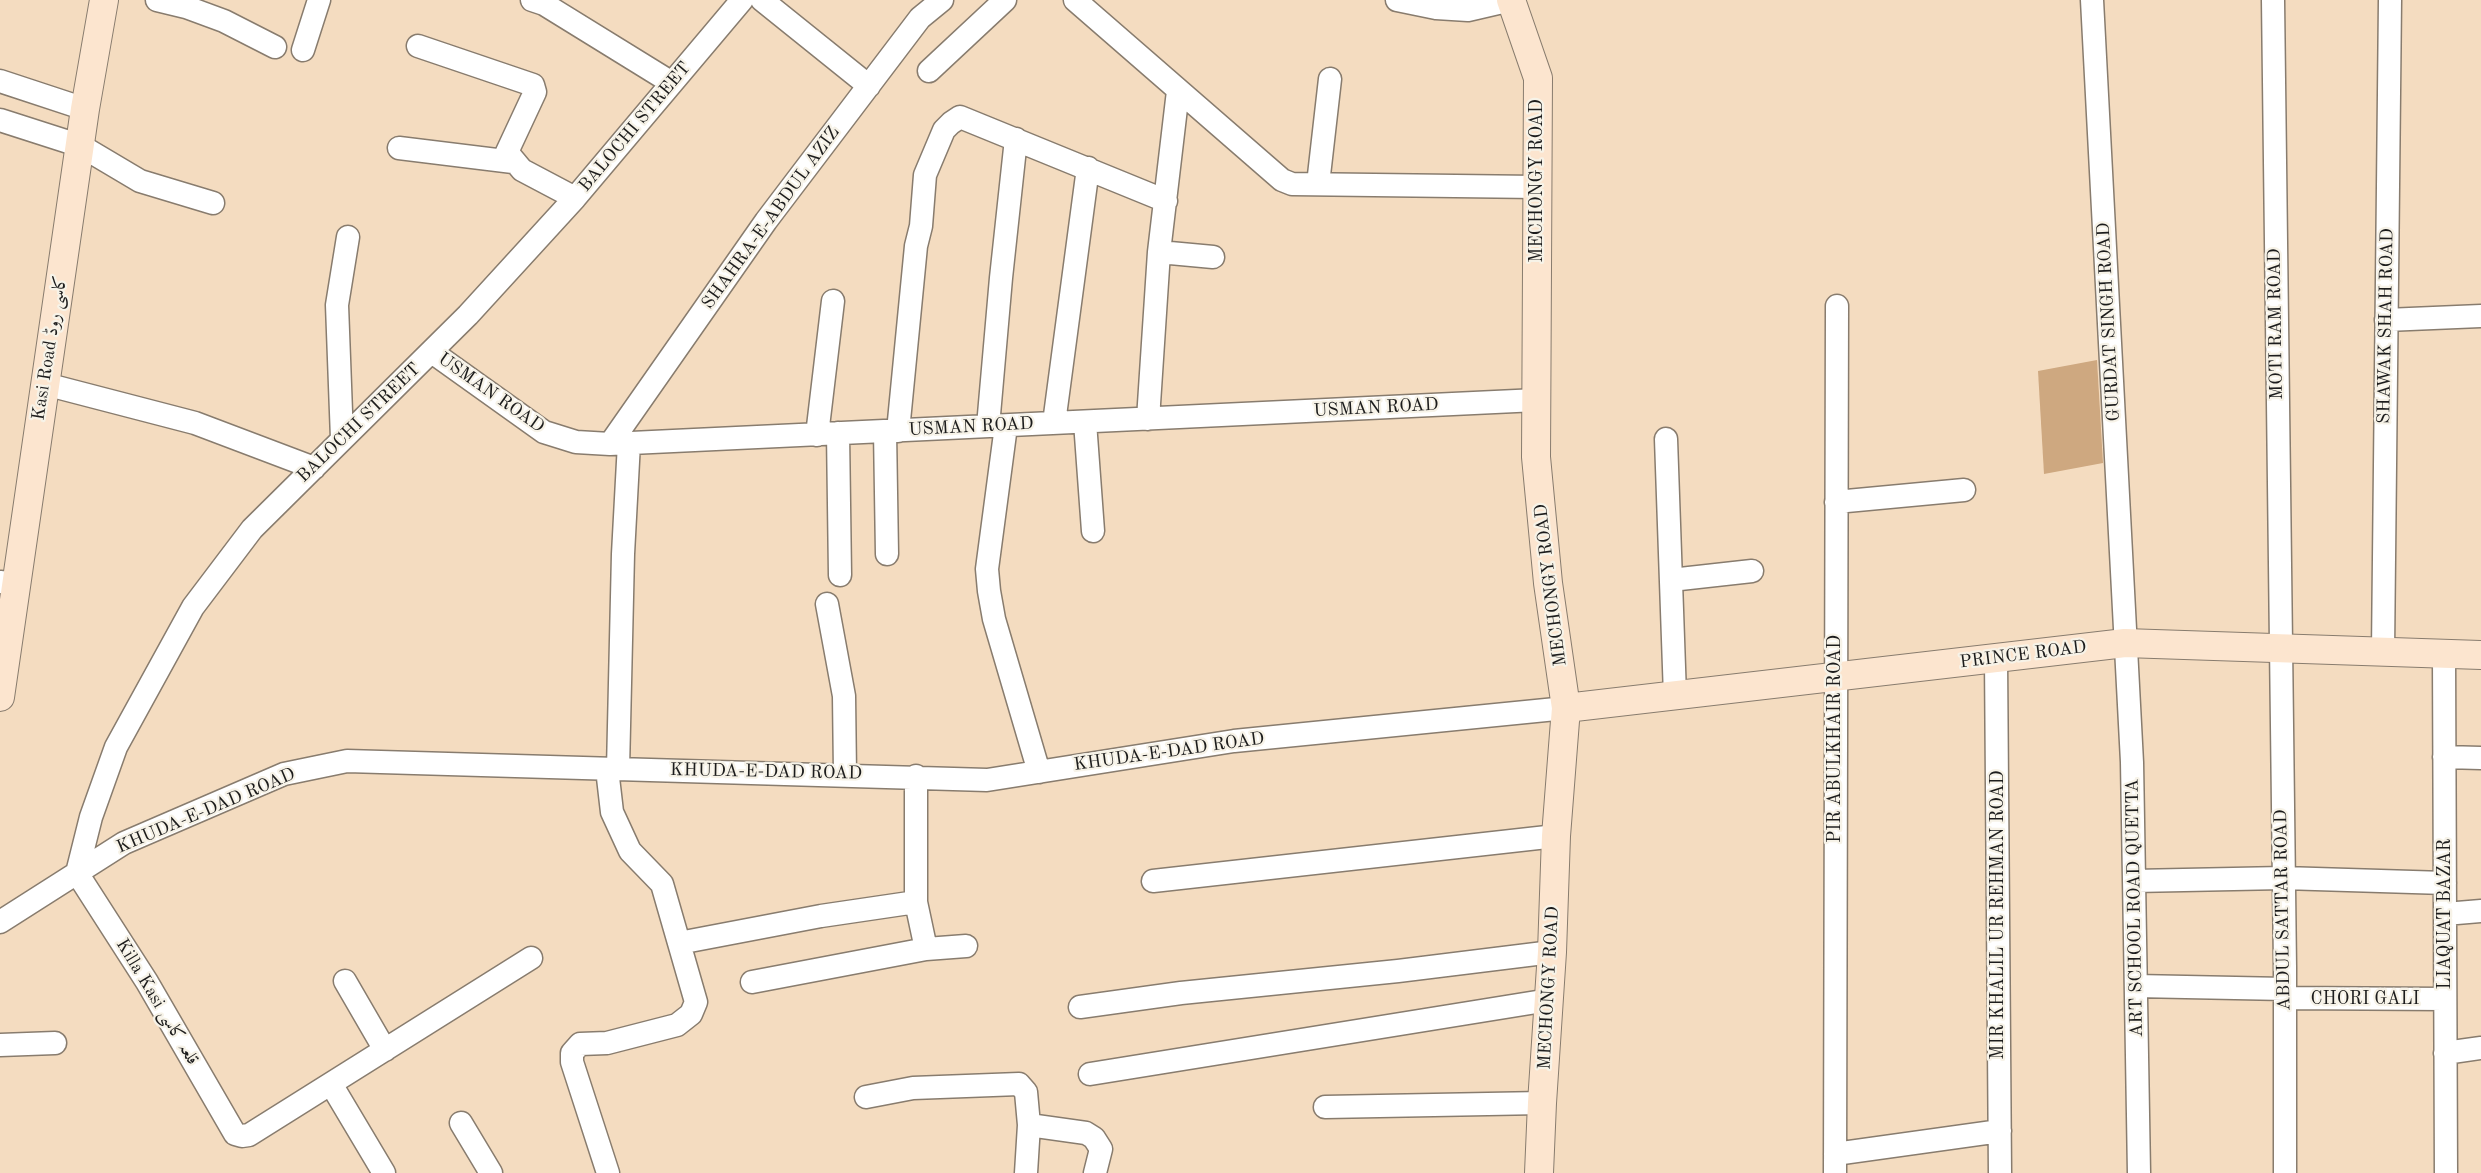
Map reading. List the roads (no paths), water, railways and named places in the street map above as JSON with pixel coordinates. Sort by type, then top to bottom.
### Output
[{"type":"street","name":"Kasi Road کاسی روڈ","points":[[0,697],[8,583],[45,384],[81,146],[84,109],[104,0]]},
{"type":"street","points":[[157,0],[186,7],[224,21],[275,48]]},
{"type":"street","points":[[303,50],[319,0]]},
{"type":"street","points":[[532,0],[544,4],[672,83]]},
{"type":"street","name":"BALOCHI STREET","points":[[76,874],[91,817],[116,747],[194,607],[252,529],[432,352],[575,198],[742,0]]},
{"type":"street","points":[[762,0],[868,86]]},
{"type":"street","name":"SHAHRA-E-ABDUL AZIZ","points":[[619,444],[766,221],[920,18],[942,0]]},
{"type":"street","points":[[929,71],[1005,0]]},
{"type":"street","points":[[1075,0],[1282,180],[1292,184],[1536,187]]},
{"type":"street","points":[[1397,0],[1468,10],[1511,0]]},
{"type":"street","name":"MECHONGY ROAD","points":[[1511,0],[1538,78],[1536,457],[1548,583],[1566,708],[1556,836],[1552,952],[1539,1173]]},
{"type":"street","name":"GURDAT SINGH ROAD","points":[[2092,0],[2125,643]]},
{"type":"street","name":"MOTI RAM ROAD","points":[[2273,0],[2279,648]]},
{"type":"street","name":"SHAWAK SHAH ROAD","points":[[2382,651],[2390,0]]},
{"type":"street","points":[[418,46],[533,84],[535,92],[507,152],[513,162],[522,170],[575,198]]},
{"type":"street","points":[[1318,184],[1330,79]]},
{"type":"street","points":[[0,81],[84,109]]},
{"type":"street","points":[[1148,419],[1159,252],[1178,91]]},
{"type":"street","points":[[887,554],[892,431],[925,175],[944,130],[960,117],[1166,201]]},
{"type":"street","points":[[0,120],[81,146],[140,182],[213,203]]},
{"type":"street","points":[[1016,139],[1001,278],[997,426],[987,569],[994,620],[1039,772]]},
{"type":"street","points":[[399,148],[513,162]]},
{"type":"street","points":[[1054,424],[1088,168]]},
{"type":"street","points":[[342,439],[337,305],[348,238]]},
{"type":"street","points":[[1159,252],[1213,257]]},
{"type":"street","points":[[833,301],[827,434],[840,575]]},
{"type":"street","name":"PIR ABULKHAIR ROAD","points":[[1835,1163],[1837,306]]},
{"type":"street","points":[[2386,320],[2481,316]]},
{"type":"street","name":"USMAN ROAD","points":[[432,352],[544,432],[576,442],[619,444],[1537,400]]},
{"type":"street","points":[[45,384],[195,423],[314,468]]},
{"type":"street","points":[[1085,422],[1093,531]]},
{"type":"street","points":[[1666,439],[1674,696]]},
{"type":"street","points":[[608,1173],[572,1062],[572,1053],[580,1044],[606,1043],[677,1025],[691,1014],[696,1002],[662,884],[630,851],[612,812],[612,769],[623,554],[619,444]]},
{"type":"street","points":[[1836,502],[1964,490]]},
{"type":"street","points":[[1671,580],[1752,571]]},
{"type":"street","points":[[827,604],[844,696],[845,774]]},
{"type":"street","name":"PRINCE ROAD","points":[[1566,708],[2125,643],[2382,651],[2444,656],[2481,655]]},
{"type":"street","name":"ART SCHOOL ROAD QUETTA","points":[[2125,643],[2132,762],[2139,1173]]},
{"type":"street","name":"ABDUL SATTAR ROAD","points":[[2279,648],[2285,993],[2285,1173]]},
{"type":"street","name":"LIAQUAT BAZAR","points":[[2444,656],[2446,1173]]},
{"type":"street","name":"MIR KHALIL UR REHMAN ROAD","points":[[1996,658],[2000,1173]]},
{"type":"street","name":"KHUDA-E-DAD ROAD","points":[[0,922],[124,843],[284,774],[347,761],[916,776],[987,780],[1234,741],[1566,708]]},
{"type":"street","points":[[2444,758],[2481,758]]},
{"type":"street","points":[[916,776],[916,902],[926,949]]},
{"type":"street","points":[[1153,881],[1556,836]]},
{"type":"street","name":"Killa Kasi قلعہ کاسی","points":[[76,874],[148,982],[234,1134],[249,1135],[331,1084]]},
{"type":"street","points":[[2134,881],[2283,878],[2445,883]]},
{"type":"street","points":[[679,943],[821,916],[916,902]]},
{"type":"street","points":[[2445,914],[2481,911]]},
{"type":"street","points":[[752,982],[926,949],[966,946]]},
{"type":"street","points":[[1080,1007],[1181,993],[1398,971],[1552,952]]},
{"type":"street","points":[[384,1173],[331,1084],[531,958]]},
{"type":"street","points":[[345,982],[385,1050]]},
{"type":"street","name":"CHORI GALI","points":[[2136,986],[2445,999]]},
{"type":"street","points":[[1090,1074],[1549,1000]]},
{"type":"street","points":[[0,1046],[55,1043]]},
{"type":"street","points":[[2446,1053],[2481,1048]]},
{"type":"street","points":[[866,1097],[913,1088],[1019,1084],[1026,1092],[1029,1125],[1026,1173]]},
{"type":"street","points":[[1326,1107],[1542,1103]]},
{"type":"street","points":[[461,1123],[491,1173]]},
{"type":"street","points":[[1029,1125],[1086,1133],[1094,1138],[1101,1149],[1095,1173]]},
{"type":"street","points":[[1835,1163],[2000,1131]]}]
